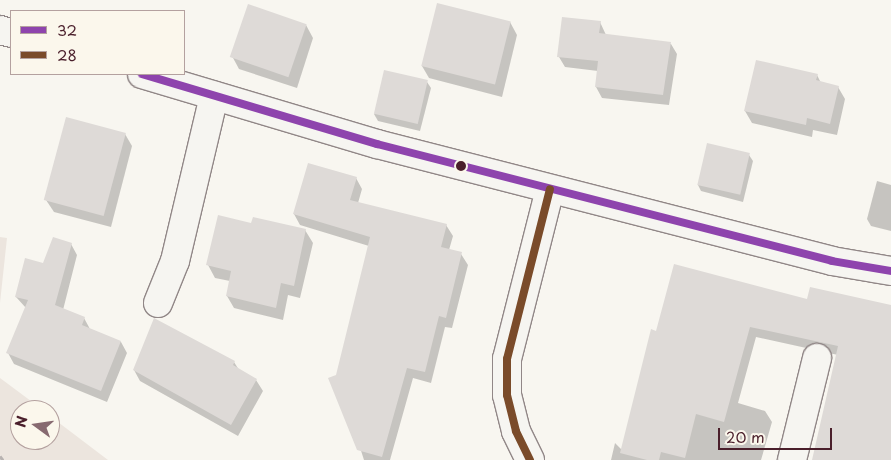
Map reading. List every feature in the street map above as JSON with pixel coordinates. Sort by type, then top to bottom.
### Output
[{"type":"street","points":[[145,75],[377,144],[832,261],[891,271]]},
{"type":"street","points":[[158,303],[175,261],[214,96]]},
{"type":"street","points":[[530,460],[516,431],[507,396],[507,359],[550,189]]},
{"type":"street","points":[[792,460],[817,358]]},
{"type":"path","points":[[0,456],[3,460]]},
{"type":"shaded area","points":[[0,237],[7,238],[0,303]]},
{"type":"shaded area","points":[[0,378],[30,400],[10,400],[10,450],[60,450],[60,424],[108,460],[0,460]]},
{"type":"building","points":[[437,3],[511,21],[495,84],[421,66]]},
{"type":"building","points":[[248,4],[307,24],[288,77],[230,57]]},
{"type":"building","points":[[562,17],[601,21],[599,33],[671,42],[663,95],[595,87],[598,61],[557,57]]},
{"type":"building","points":[[756,60],[818,74],[816,80],[839,86],[830,124],[807,118],[806,125],[744,111]]},
{"type":"building","points":[[384,70],[428,80],[418,124],[374,114]]},
{"type":"building","points":[[66,117],[126,133],[104,216],[44,200]]},
{"type":"building","points":[[707,143],[750,153],[740,195],[697,185]]},
{"type":"building","points":[[308,163],[357,177],[350,200],[447,224],[441,247],[462,252],[446,318],[439,316],[425,372],[407,368],[382,457],[357,450],[328,378],[336,375],[370,237],[293,214]]},
{"type":"building","points":[[218,215],[251,223],[253,217],[306,229],[294,286],[281,283],[276,308],[226,296],[231,271],[206,265]]},
{"type":"building","points":[[53,237],[72,243],[55,305],[85,317],[82,325],[121,341],[101,391],[6,353],[28,300],[15,297],[25,258],[43,263]]},
{"type":"building","points":[[674,264],[807,299],[810,287],[891,305],[891,460],[812,460],[838,346],[750,327],[724,422],[696,414],[685,458],[661,452],[659,460],[647,460],[620,453],[651,329],[656,331]]},
{"type":"building","points":[[154,318],[235,361],[233,365],[257,379],[231,425],[133,370]]},
{"type":"transit line","name":"32","points":[[145,75],[377,144],[832,261],[891,271]]},
{"type":"transit line","name":"28","points":[[530,460],[516,431],[507,395],[507,359],[550,189]]}]
